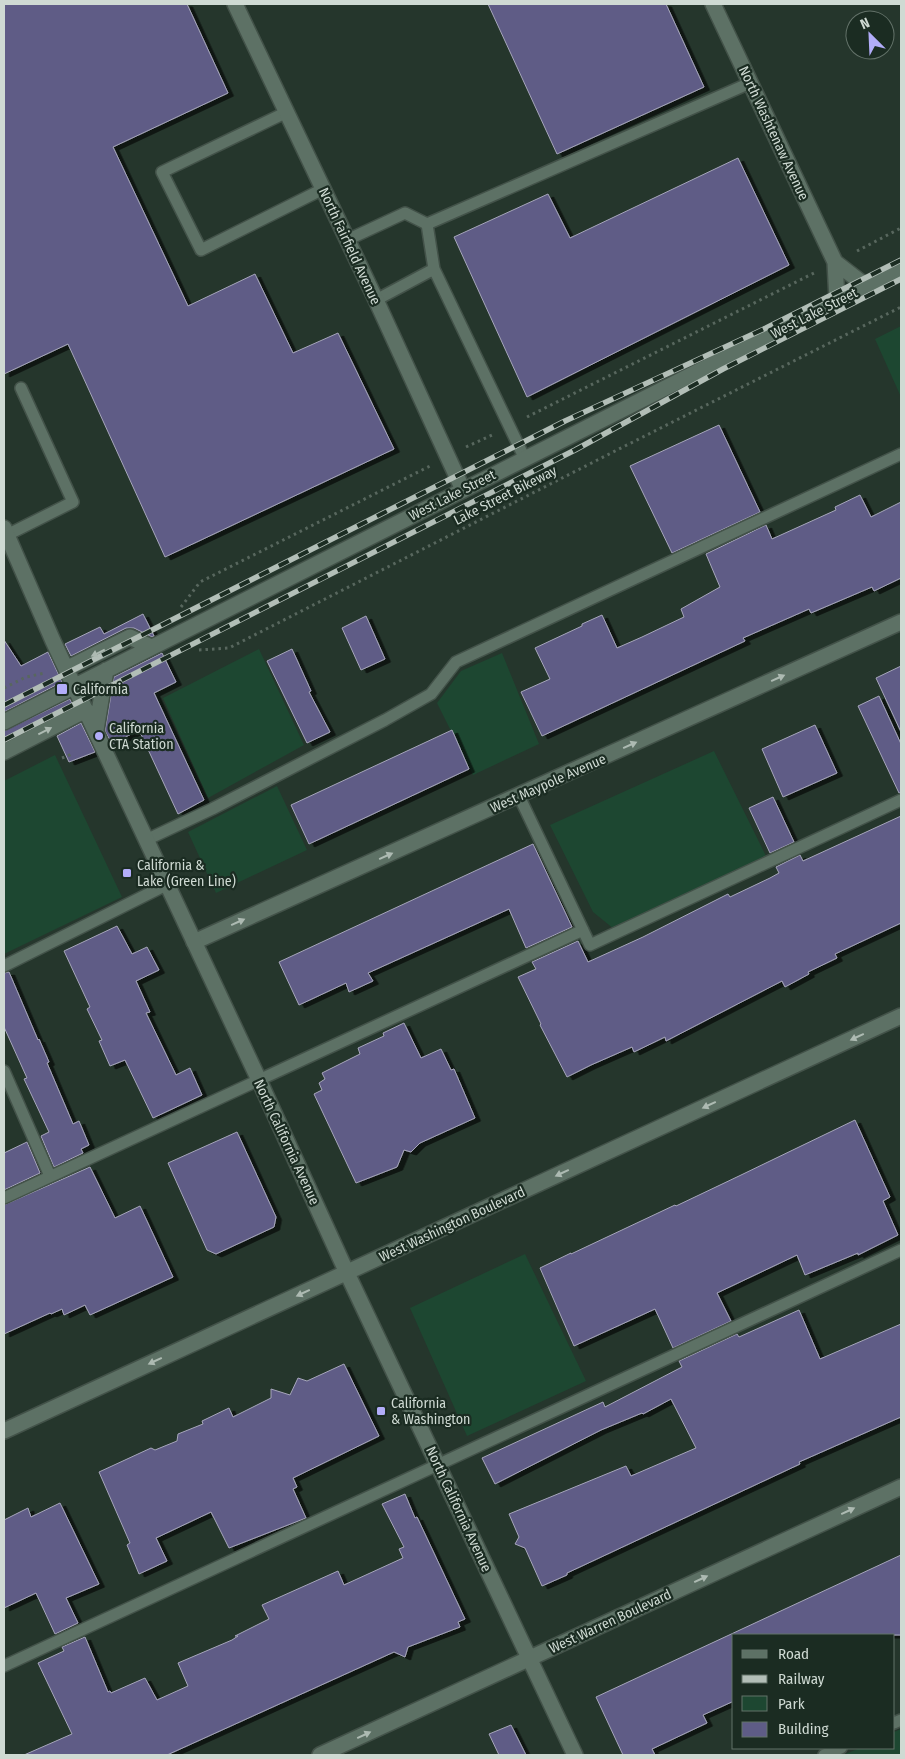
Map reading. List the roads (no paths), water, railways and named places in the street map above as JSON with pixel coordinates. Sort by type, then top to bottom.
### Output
[{"type":"street","name":"North Fairfield Avenue","points":[[235,4],[376,300],[463,490]]},
{"type":"street","name":"North Washtenaw Avenue","points":[[712,4],[835,262],[837,300]]},
{"type":"street","name":"North Washtenaw Avenue","points":[[835,262],[866,286]]},
{"type":"street","name":"West Lake Street","points":[[4,722],[901,269]]},
{"type":"street","name":"North California Avenue","points":[[5,531],[74,687],[96,730],[347,1272],[575,1755]]},
{"type":"street","name":"West Maypole Avenue","points":[[194,942],[901,622]]},
{"type":"street","points":[[66,669],[130,637],[151,647]]},
{"type":"street","points":[[96,730],[106,670]]},
{"type":"street","points":[[4,752],[86,710]]},
{"type":"street","name":"West Washington Boulevard","points":[[4,1431],[901,1016]]},
{"type":"street","name":"West Warren Boulevard","points":[[320,1755],[901,1487]]},
{"type":"lane","points":[[427,224],[750,83]]},
{"type":"lane","points":[[287,112],[162,172],[201,250],[323,189]]},
{"type":"lane","points":[[347,240],[405,213],[427,224]]},
{"type":"lane","points":[[427,224],[434,269],[525,459]]},
{"type":"lane","points":[[376,300],[434,269]]},
{"type":"lane","points":[[5,531],[74,502],[21,388]]},
{"type":"lane","points":[[146,840],[212,809],[385,720],[431,694],[456,662],[901,454]]},
{"type":"lane","points":[[519,796],[590,945],[901,800]]},
{"type":"lane","points":[[4,966],[166,884]]},
{"type":"lane","points":[[4,1198],[583,930]]},
{"type":"lane","points":[[4,1071],[50,1176]]},
{"type":"lane","points":[[4,1666],[901,1250]]},
{"type":"lane","points":[[824,1755],[838,1749]]},
{"type":"railway","points":[[4,705],[565,421],[766,328],[901,260]]},
{"type":"railway","points":[[4,740],[575,450],[723,369],[901,279]]},
{"type":"place","name":"California","points":[[62,689]]},
{"type":"place","name":"California CTA Station","points":[[99,736]]},
{"type":"place","name":"California & Lake (Green Line)","points":[[127,873]]},
{"type":"place","name":"California & Washington","points":[[381,1411]]}]
